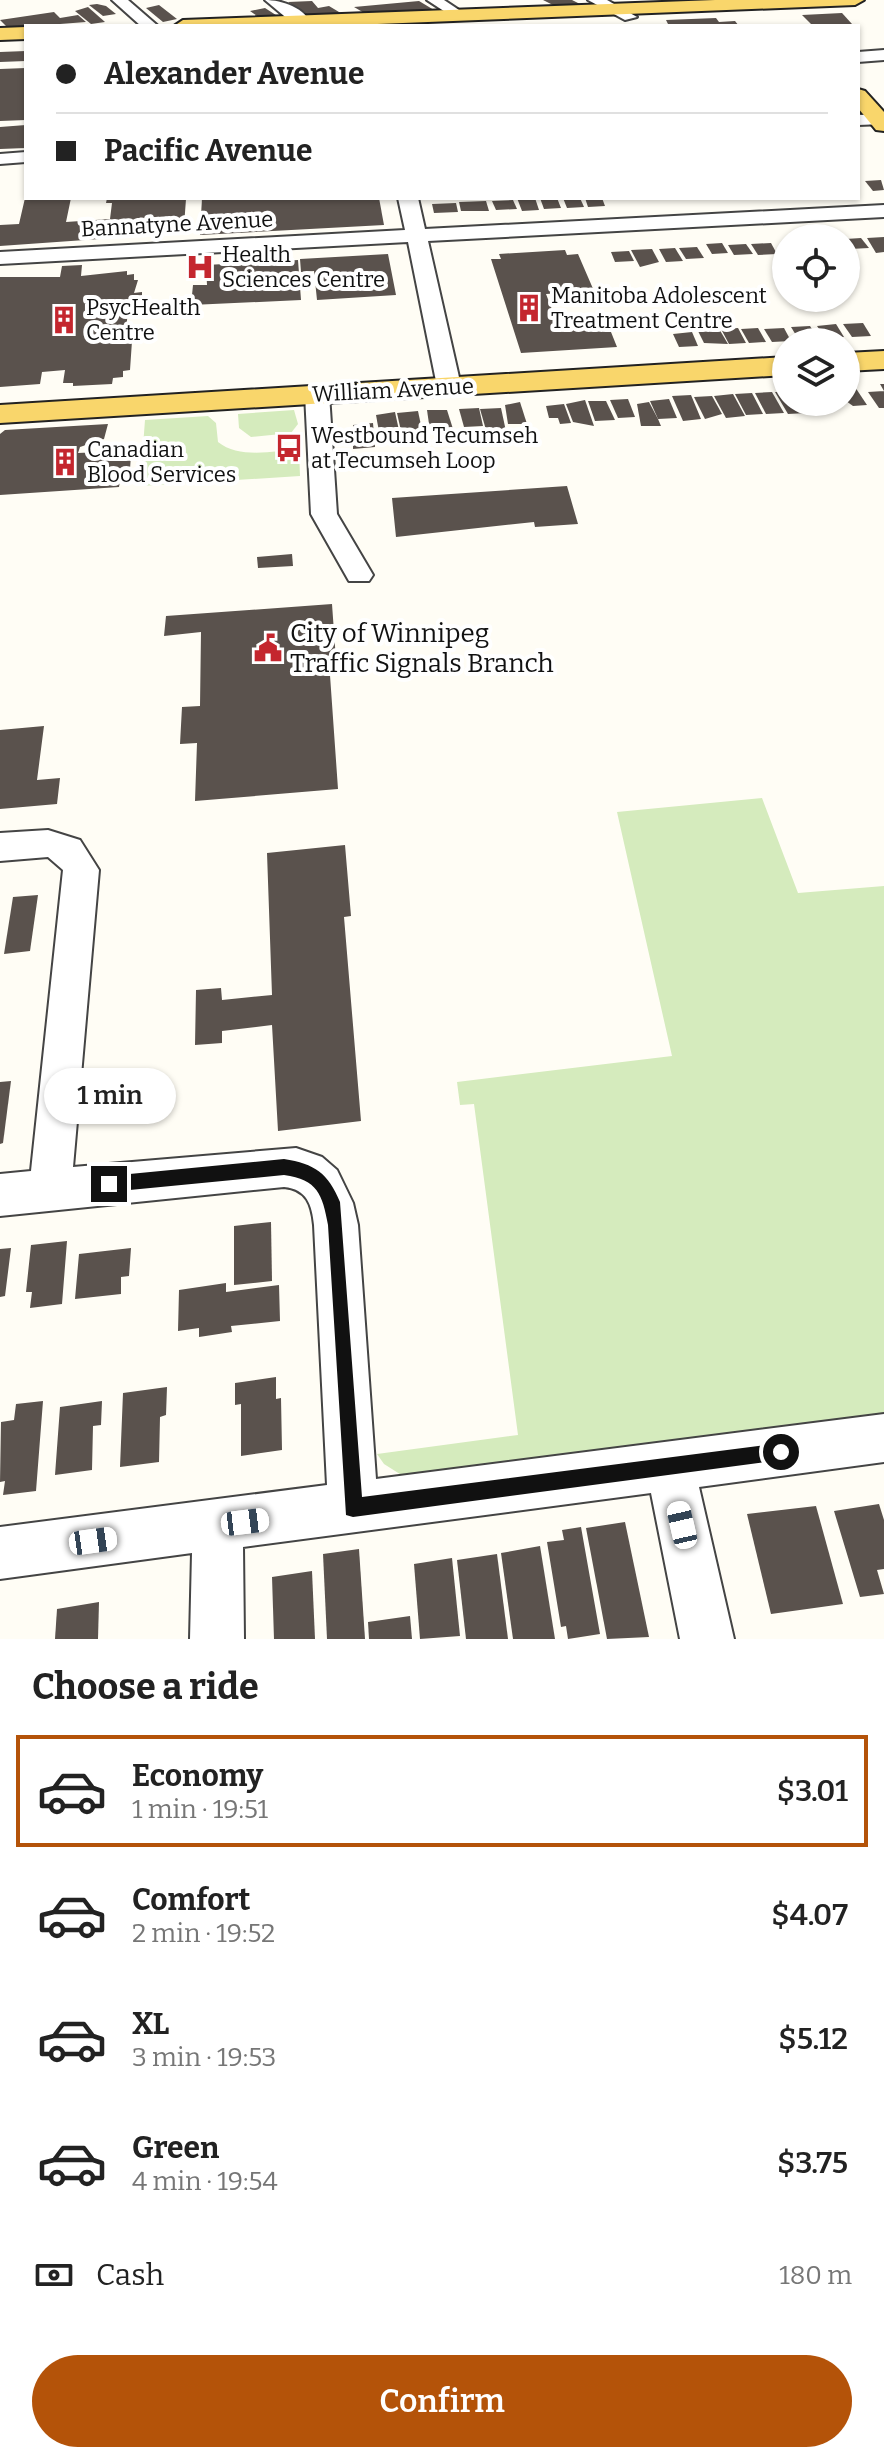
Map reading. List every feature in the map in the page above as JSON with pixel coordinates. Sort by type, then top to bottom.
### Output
[{"type":"main road","points":[[303,24],[862,3]]},
{"type":"main road","points":[[426,24],[622,13]]},
{"type":"main road","points":[[0,34],[24,33]]},
{"type":"main road","points":[[0,42],[24,41]]},
{"type":"main road","points":[[860,98],[876,121]]},
{"type":"main road","points":[[860,361],[884,360]]},
{"type":"main road","name":"William Avenue","points":[[0,414],[772,367]]},
{"type":"street","points":[[119,0],[148,24]]},
{"type":"street","points":[[272,0],[303,24]]},
{"type":"street","points":[[434,0],[461,16]]},
{"type":"street","points":[[595,0],[622,13]]},
{"type":"street","points":[[860,57],[884,55]]},
{"type":"street","points":[[0,159],[24,157]]},
{"type":"street","points":[[408,200],[449,386]]},
{"type":"street","name":"Bannatyne Avenue","points":[[0,258],[884,211]]},
{"type":"street","points":[[317,394],[324,514],[359,575]]},
{"type":"street","points":[[0,847],[57,843],[71,850],[82,878],[50,1189]]},
{"type":"street","points":[[0,1195],[294,1167],[316,1176],[332,1202],[353,1508]]},
{"type":"street","points":[[0,1553],[884,1438]]},
{"type":"street","points":[[670,1467],[707,1639]]},
{"type":"street","points":[[217,1639],[218,1525]]},
{"type":"green space","points":[[294,410],[298,424],[291,433],[251,437],[239,428],[238,414]]},
{"type":"green space","points":[[208,416],[216,423],[218,442],[236,451],[257,453],[299,449],[300,476],[140,486],[145,420]]},
{"type":"green space","points":[[762,798],[798,893],[884,886],[884,1414],[403,1476],[384,1464],[377,1454],[518,1435],[474,1104],[460,1105],[457,1082],[672,1056],[617,812]]},
{"type":"building","points":[[543,0],[572,0],[584,6],[555,6]]},
{"type":"building","points":[[312,1],[318,8],[329,6],[344,15],[309,16],[288,2]]},
{"type":"building","points":[[419,1],[434,10],[366,14],[354,7]]},
{"type":"building","points":[[89,5],[106,6],[116,14],[103,16]]},
{"type":"building","points":[[159,5],[177,19],[163,22],[146,8]]},
{"type":"building","points":[[88,7],[105,22],[91,24],[75,11]]},
{"type":"building","points":[[265,8],[279,17],[260,18],[250,11]]},
{"type":"building","points":[[54,12],[60,18],[78,15],[86,22],[24,24],[24,27],[8,28],[0,20]]},
{"type":"building","points":[[842,13],[852,24],[811,24],[802,15]]},
{"type":"building","points":[[716,18],[719,22],[735,21],[737,24],[668,24],[666,20]]},
{"type":"building","points":[[24,51],[24,61],[0,62],[0,52]]},
{"type":"building","points":[[24,68],[24,120],[0,121],[0,69]]},
{"type":"building","points":[[24,125],[24,148],[0,149],[0,127]]},
{"type":"building","points":[[881,180],[884,190],[873,191],[865,181]]},
{"type":"building","points":[[25,200],[71,200],[66,222],[110,219],[112,203],[106,203],[107,200],[186,200],[184,226],[156,227],[156,235],[0,246],[0,225],[19,224]]},
{"type":"building","points":[[202,200],[379,200],[384,225],[200,235]]},
{"type":"building","points":[[513,200],[517,209],[496,210],[492,201]]},
{"type":"building","points":[[518,200],[536,200],[539,210],[522,211]]},
{"type":"building","points":[[541,200],[558,200],[561,208],[544,209]]},
{"type":"building","points":[[564,200],[581,200],[584,207],[567,208]]},
{"type":"building","points":[[586,200],[603,200],[605,206],[588,207]]},
{"type":"building","points":[[486,201],[489,211],[461,211],[459,202]]},
{"type":"building","points":[[456,203],[458,212],[434,213],[432,204]]},
{"type":"building","points":[[884,237],[884,252],[876,253],[867,238]]},
{"type":"building","points":[[861,238],[869,248],[860,248]]},
{"type":"building","points":[[722,243],[728,253],[712,254],[706,244]]},
{"type":"building","points":[[771,243],[772,254],[758,255],[751,244]]},
{"type":"building","points":[[746,244],[753,254],[734,255],[728,245]]},
{"type":"building","points":[[697,247],[704,258],[686,259],[679,248]]},
{"type":"building","points":[[675,248],[683,261],[666,262],[659,249]]},
{"type":"building","points":[[652,249],[659,262],[640,267],[631,250]]},
{"type":"building","name":"Manitoba Adolescent Treatment Centre","points":[[565,250],[567,255],[578,254],[594,291],[546,294],[558,325],[607,322],[617,347],[521,353],[491,259],[501,259],[499,254]]},
{"type":"building","points":[[629,251],[634,261],[615,262],[611,252]]},
{"type":"building","points":[[388,254],[396,295],[317,300],[314,271],[301,272],[300,259]]},
{"type":"building","points":[[298,260],[301,300],[191,305],[193,285],[207,285],[206,265]]},
{"type":"building","name":"PsycHealth Centre","points":[[82,265],[81,276],[127,271],[127,275],[134,274],[134,280],[138,280],[134,293],[142,292],[142,298],[129,299],[125,342],[132,341],[130,370],[123,371],[123,377],[113,378],[112,384],[73,386],[73,383],[63,383],[65,370],[42,372],[40,384],[0,387],[0,277],[60,277],[62,266]]},
{"type":"building","points":[[863,323],[871,336],[860,337],[860,328],[846,328],[843,324]]},
{"type":"building","points":[[836,324],[838,328],[818,328],[817,326]]},
{"type":"building","points":[[718,327],[728,344],[704,343],[697,329]]},
{"type":"building","points":[[738,328],[746,343],[729,344],[721,329]]},
{"type":"building","points":[[758,328],[766,342],[749,343],[741,329]]},
{"type":"building","points":[[764,329],[772,329],[772,342]]},
{"type":"building","points":[[692,332],[698,346],[679,347],[673,334]]},
{"type":"building","points":[[884,391],[884,408],[879,408],[868,392]]},
{"type":"building","points":[[772,392],[772,414],[766,414],[755,393]]},
{"type":"building","points":[[752,393],[763,414],[746,415],[735,394]]},
{"type":"building","points":[[733,394],[745,416],[726,418],[714,396]]},
{"type":"building","points":[[691,395],[701,419],[683,421],[672,396]]},
{"type":"building","points":[[712,396],[722,414],[705,419],[694,397]]},
{"type":"building","points":[[628,399],[635,417],[618,418],[610,400]]},
{"type":"building","points":[[669,399],[677,418],[658,419],[650,401]]},
{"type":"building","points":[[585,400],[594,426],[573,422],[566,404]]},
{"type":"building","points":[[588,401],[606,401],[615,420],[595,421]]},
{"type":"building","points":[[520,402],[527,424],[508,424],[505,405]]},
{"type":"building","points":[[649,402],[661,426],[641,426],[637,404]]},
{"type":"building","points":[[564,404],[571,423],[560,424],[558,418],[549,418],[546,406]]},
{"type":"building","points":[[479,408],[483,426],[464,427],[459,409]]},
{"type":"building","points":[[501,408],[507,436],[488,437],[480,409]]},
{"type":"building","points":[[427,410],[447,410],[453,429],[430,431]]},
{"type":"building","points":[[418,411],[422,430],[401,431],[397,413]]},
{"type":"building","points":[[395,412],[400,435],[380,437],[376,415]]},
{"type":"building","points":[[373,423],[375,447],[353,449],[353,425]]},
{"type":"building","name":"Canadian Blood Services","points":[[108,424],[104,439],[80,447],[78,453],[121,451],[120,455],[131,455],[130,469],[121,474],[119,487],[0,495],[0,434],[5,430]]},
{"type":"building","points":[[567,486],[578,524],[535,527],[534,522],[396,537],[392,498]]},
{"type":"building","points":[[292,554],[293,566],[258,568],[257,557]]},
{"type":"building","points":[[332,604],[336,660],[329,661],[338,789],[195,801],[197,743],[180,744],[182,707],[200,706],[201,632],[164,636],[166,616]]},
{"type":"building","points":[[44,726],[37,780],[60,778],[57,804],[0,809],[0,730]]},
{"type":"building","points":[[345,845],[351,916],[344,917],[361,1121],[278,1131],[272,1025],[222,1031],[222,1043],[195,1045],[196,990],[221,988],[222,1000],[272,995],[267,853]]},
{"type":"building","points":[[38,895],[30,951],[4,954],[13,897]]},
{"type":"building","points":[[11,1081],[3,1143],[0,1144],[0,1082]]},
{"type":"building","points":[[271,1222],[272,1281],[234,1285],[234,1226]]},
{"type":"building","points":[[67,1241],[62,1304],[30,1308],[32,1292],[26,1292],[31,1245]]},
{"type":"building","points":[[11,1248],[5,1296],[0,1297],[0,1249]]},
{"type":"building","points":[[131,1248],[129,1276],[121,1277],[121,1294],[75,1299],[79,1254]]},
{"type":"building","points":[[226,1283],[226,1292],[279,1285],[280,1321],[231,1326],[232,1332],[199,1337],[199,1328],[178,1331],[179,1290]]},
{"type":"building","points":[[276,1377],[276,1399],[281,1398],[282,1450],[241,1456],[241,1404],[235,1405],[235,1383]]},
{"type":"building","points":[[167,1387],[166,1415],[160,1417],[159,1462],[120,1467],[123,1393]]},
{"type":"building","points":[[43,1401],[36,1491],[3,1495],[5,1481],[0,1482],[1,1422],[14,1420],[16,1404]]},
{"type":"building","points":[[102,1401],[101,1425],[93,1426],[92,1470],[55,1475],[60,1407]]},
{"type":"building","points":[[879,1504],[884,1520],[884,1569],[877,1570],[884,1594],[860,1597],[834,1511]]},
{"type":"building","points":[[816,1506],[843,1604],[771,1614],[747,1514]]},
{"type":"building","points":[[625,1522],[649,1637],[607,1639],[586,1528]]},
{"type":"building","points":[[581,1527],[600,1634],[568,1639],[566,1626],[561,1627],[547,1542],[564,1540],[562,1530]]},
{"type":"building","points":[[540,1546],[555,1639],[513,1639],[501,1553]]},
{"type":"building","points":[[359,1549],[365,1639],[327,1639],[323,1554]]},
{"type":"building","points":[[497,1554],[508,1639],[466,1639],[457,1560]]},
{"type":"building","points":[[452,1558],[460,1636],[420,1639],[414,1564]]},
{"type":"building","points":[[312,1571],[315,1639],[274,1639],[272,1577]]},
{"type":"building","points":[[99,1602],[98,1639],[55,1639],[57,1609]]},
{"type":"building","points":[[410,1616],[412,1639],[369,1639],[368,1622]]},
{"type":"place","name":"Health Sciences Centre","points":[[200,267]]},
{"type":"place","name":"Manitoba Adolescent Treatment Centre","points":[[529,308]]},
{"type":"place","name":"PsycHealth Centre","points":[[64,320]]},
{"type":"place","name":"Westbound Tecumseh at Tecumseh Loop","points":[[289,448]]},
{"type":"place","name":"Canadian Blood Services","points":[[65,462]]},
{"type":"place","name":"City of Winnipeg Traffic Signals Branch","points":[[268,648]]},
{"type":"route","points":[[109,1184],[284,1167],[307,1170],[322,1182],[332,1202],[336,1225],[353,1508],[781,1452]]}]
